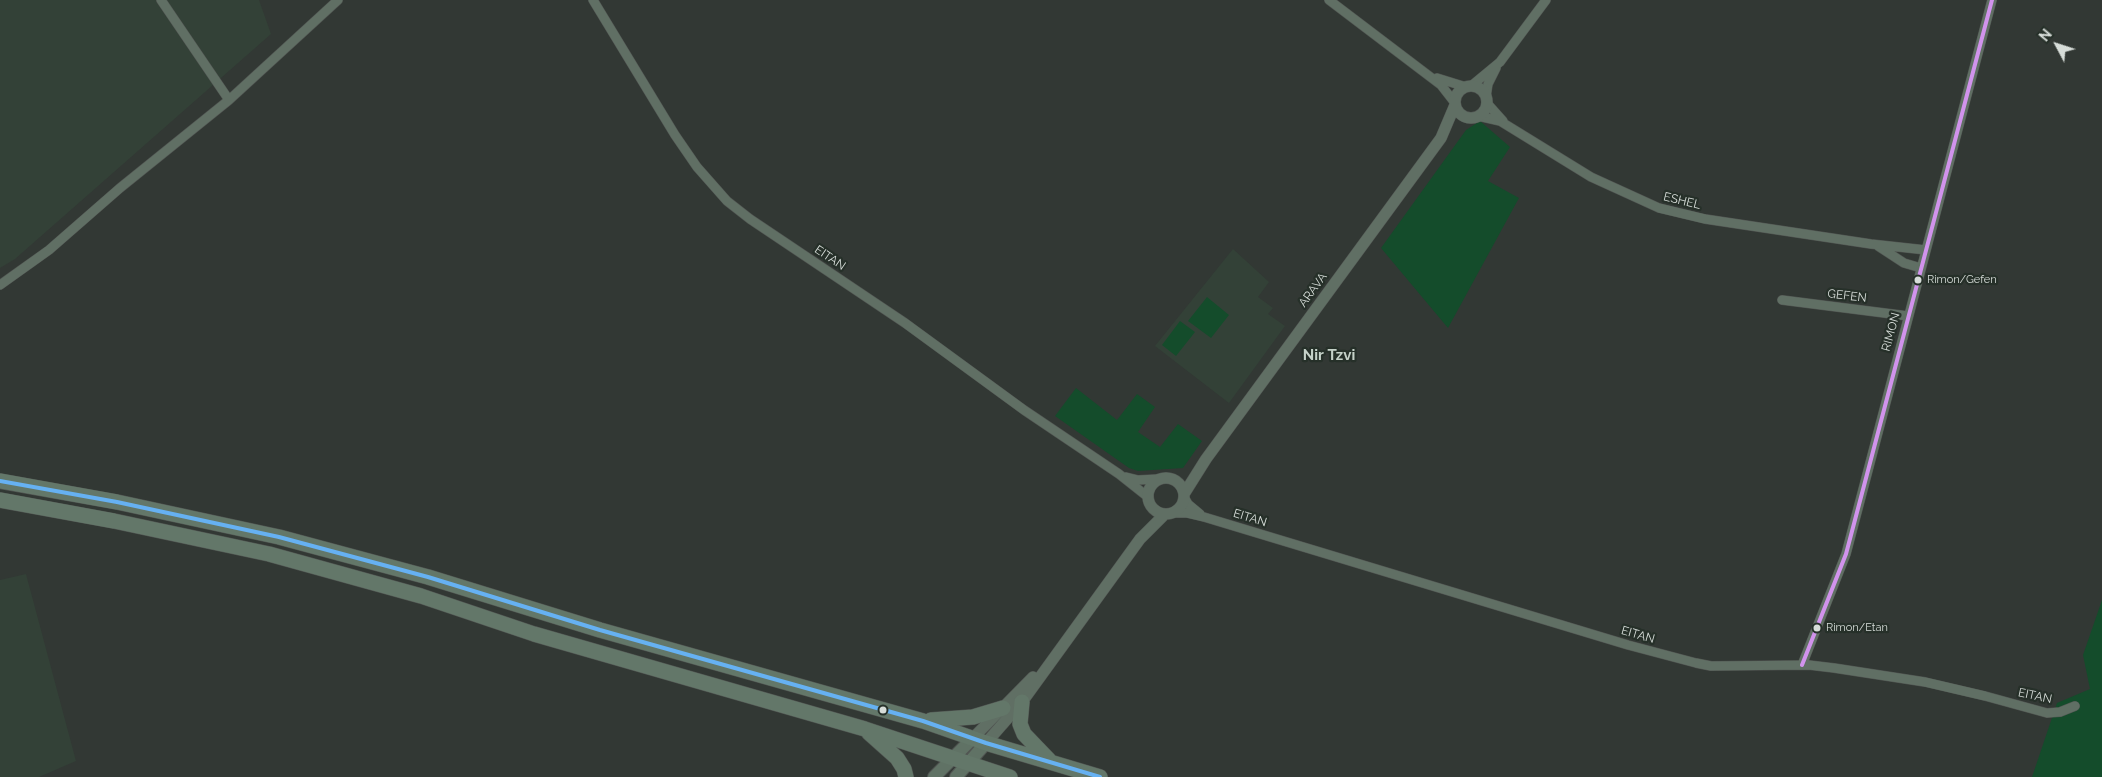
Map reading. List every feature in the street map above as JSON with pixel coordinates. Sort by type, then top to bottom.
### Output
[{"type":"highway","points":[[0,481],[117,502],[280,537],[428,577],[600,630],[923,721],[979,741],[1100,777]]},
{"type":"highway","points":[[0,500],[114,521],[269,554],[421,596],[534,634],[865,729],[1010,777]]},
{"type":"highway","points":[[1022,702],[1020,724],[1024,734],[1052,763]]},
{"type":"highway","points":[[923,721],[973,717],[1003,708]]},
{"type":"highway","points":[[865,729],[897,758],[906,777]]},
{"type":"main road","points":[[934,777],[951,759],[979,741]]},
{"type":"main road","points":[[956,777],[967,764],[979,741]]},
{"type":"street","points":[[161,0],[229,100]]},
{"type":"street","points":[[0,285],[49,250],[120,188],[229,100],[338,0]]},
{"type":"street","name":"EITAN","points":[[592,0],[679,142],[697,167],[727,201],[750,219],[877,304],[1119,474],[1148,499]]},
{"type":"street","points":[[1329,0],[1442,85],[1459,112],[1474,117],[1484,110],[1488,84],[1500,62],[1546,0]]},
{"type":"street","name":"RIMON","points":[[1802,665],[1846,554],[1992,0]]},
{"type":"street","points":[[1455,104],[1458,93],[1500,62]]},
{"type":"street","points":[[1428,74],[1451,84],[1480,89],[1486,100]]},
{"type":"street","name":"ESHEL","points":[[1486,100],[1507,124],[1590,177],[1658,208],[1693,217],[1871,244],[1926,250]]},
{"type":"street","name":"ARAVA","points":[[1441,138],[1455,104]]},
{"type":"street","name":"ESHEL","points":[[1474,117],[1507,124]]},
{"type":"street","name":"ARAVA","points":[[1184,496],[1206,459],[1441,138],[1462,120],[1474,117]]},
{"type":"street","name":"ESHEL","points":[[1871,244],[1880,246],[1904,263],[1921,268]]},
{"type":"street","name":"GEFEN","points":[[1782,300],[1908,316]]},
{"type":"street","name":"ARAVA","points":[[1170,478],[1181,476],[1206,459]]},
{"type":"street","name":"EITAN","points":[[1119,474],[1138,480],[1158,479]]},
{"type":"street","points":[[979,741],[1022,702],[1140,539],[1168,513],[1180,506],[1184,496],[1179,482],[1170,478],[1158,479],[1151,484],[1148,499],[1148,517],[1140,539]]},
{"type":"street","name":"EITAN","points":[[1184,496],[1191,507],[1204,517]]},
{"type":"street","points":[[1148,499],[1157,512],[1168,513]]},
{"type":"street","name":"EITAN","points":[[1168,513],[1187,513],[1204,517],[1696,664],[1720,666],[1802,665],[1864,671],[1925,682],[2047,713],[2060,712],[2075,706]]},
{"type":"street","points":[[979,741],[1003,708],[1058,651]]},
{"type":"shaded area","points":[[0,0],[259,0],[271,34],[15,259],[0,268]]},
{"type":"shaded area","points":[[1233,249],[1269,282],[1258,297],[1273,308],[1268,314],[1285,326],[1229,403],[1155,346]]},
{"type":"shaded area","points":[[26,574],[76,761],[39,777],[0,777],[0,580]]},
{"type":"green space","points":[[1480,121],[1510,147],[1488,181],[1519,198],[1448,328],[1381,248],[1466,130]]},
{"type":"green space","points":[[1207,297],[1229,315],[1211,338],[1188,321]]},
{"type":"green space","points":[[1180,321],[1195,332],[1176,356],[1162,345]]},
{"type":"green space","points":[[1076,388],[1117,420],[1137,394],[1155,407],[1138,432],[1160,447],[1178,424],[1202,441],[1183,468],[1138,471],[1129,468],[1055,416]]},
{"type":"green space","points":[[2102,600],[2102,777],[2032,777],[2057,703],[2090,689],[2083,655]]},
{"type":"transit line","points":[[1802,665],[1846,554],[1992,0]]},
{"type":"transit line","points":[[0,481],[117,502],[279,537],[428,577],[600,630],[923,721],[986,743],[1100,777]]},
{"type":"place","name":"Rimon/Gefen","points":[[1918,280]]},
{"type":"place","name":"Rimon/Etan","points":[[1817,628]]},
{"type":"district","name":"Nir Tzvi","points":[[1329,355]]}]
